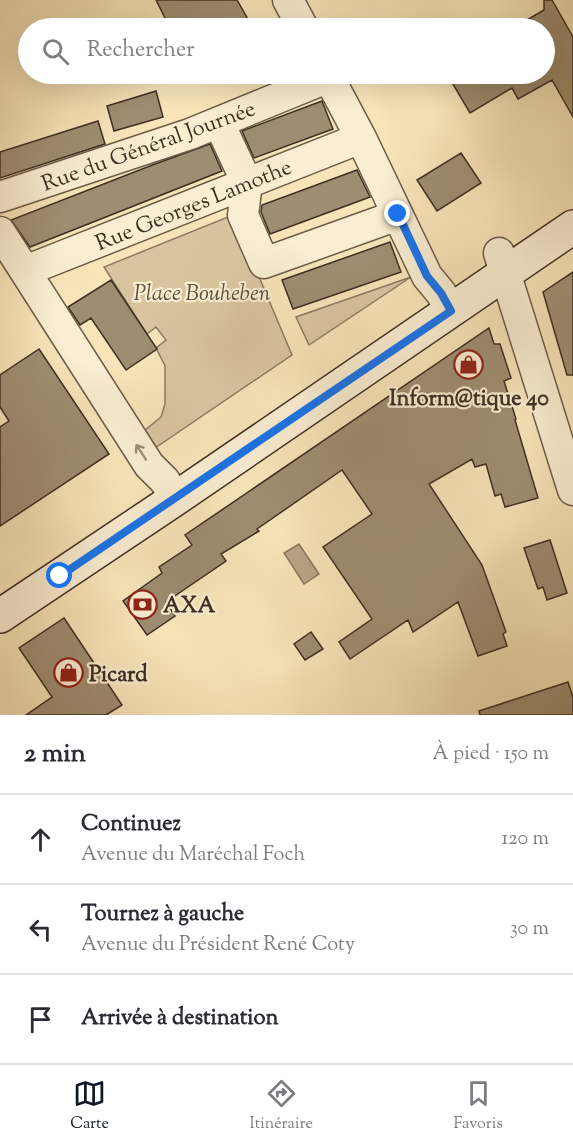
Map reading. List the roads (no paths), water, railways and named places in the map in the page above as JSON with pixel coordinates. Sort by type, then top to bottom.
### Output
[{"type":"main road","points":[[0,616],[170,490],[502,263],[573,202]]},
{"type":"main road","points":[[502,263],[573,227]]},
{"type":"main road","points":[[0,589],[170,490]]},
{"type":"street","points":[[288,0],[298,18]]},
{"type":"street","name":"Rue du Général Journée","points":[[0,197],[190,134],[308,84]]},
{"type":"street","points":[[333,84],[427,276],[446,302]]},
{"type":"street","points":[[219,123],[247,183],[243,215],[264,263],[398,214]]},
{"type":"street","name":"Rue Georges Lamothe","points":[[29,278],[247,183],[361,138]]},
{"type":"street","points":[[0,232],[149,465],[170,490]]},
{"type":"street","points":[[502,263],[573,490]]},
{"type":"place","name":"Inform@tique 40","points":[[469,365]]},
{"type":"place","name":"AXA","points":[[142,604]]},
{"type":"place","name":"Picard","points":[[68,673]]},
{"type":"park label","name":"Place Bouheben","points":[[202,292]]}]
